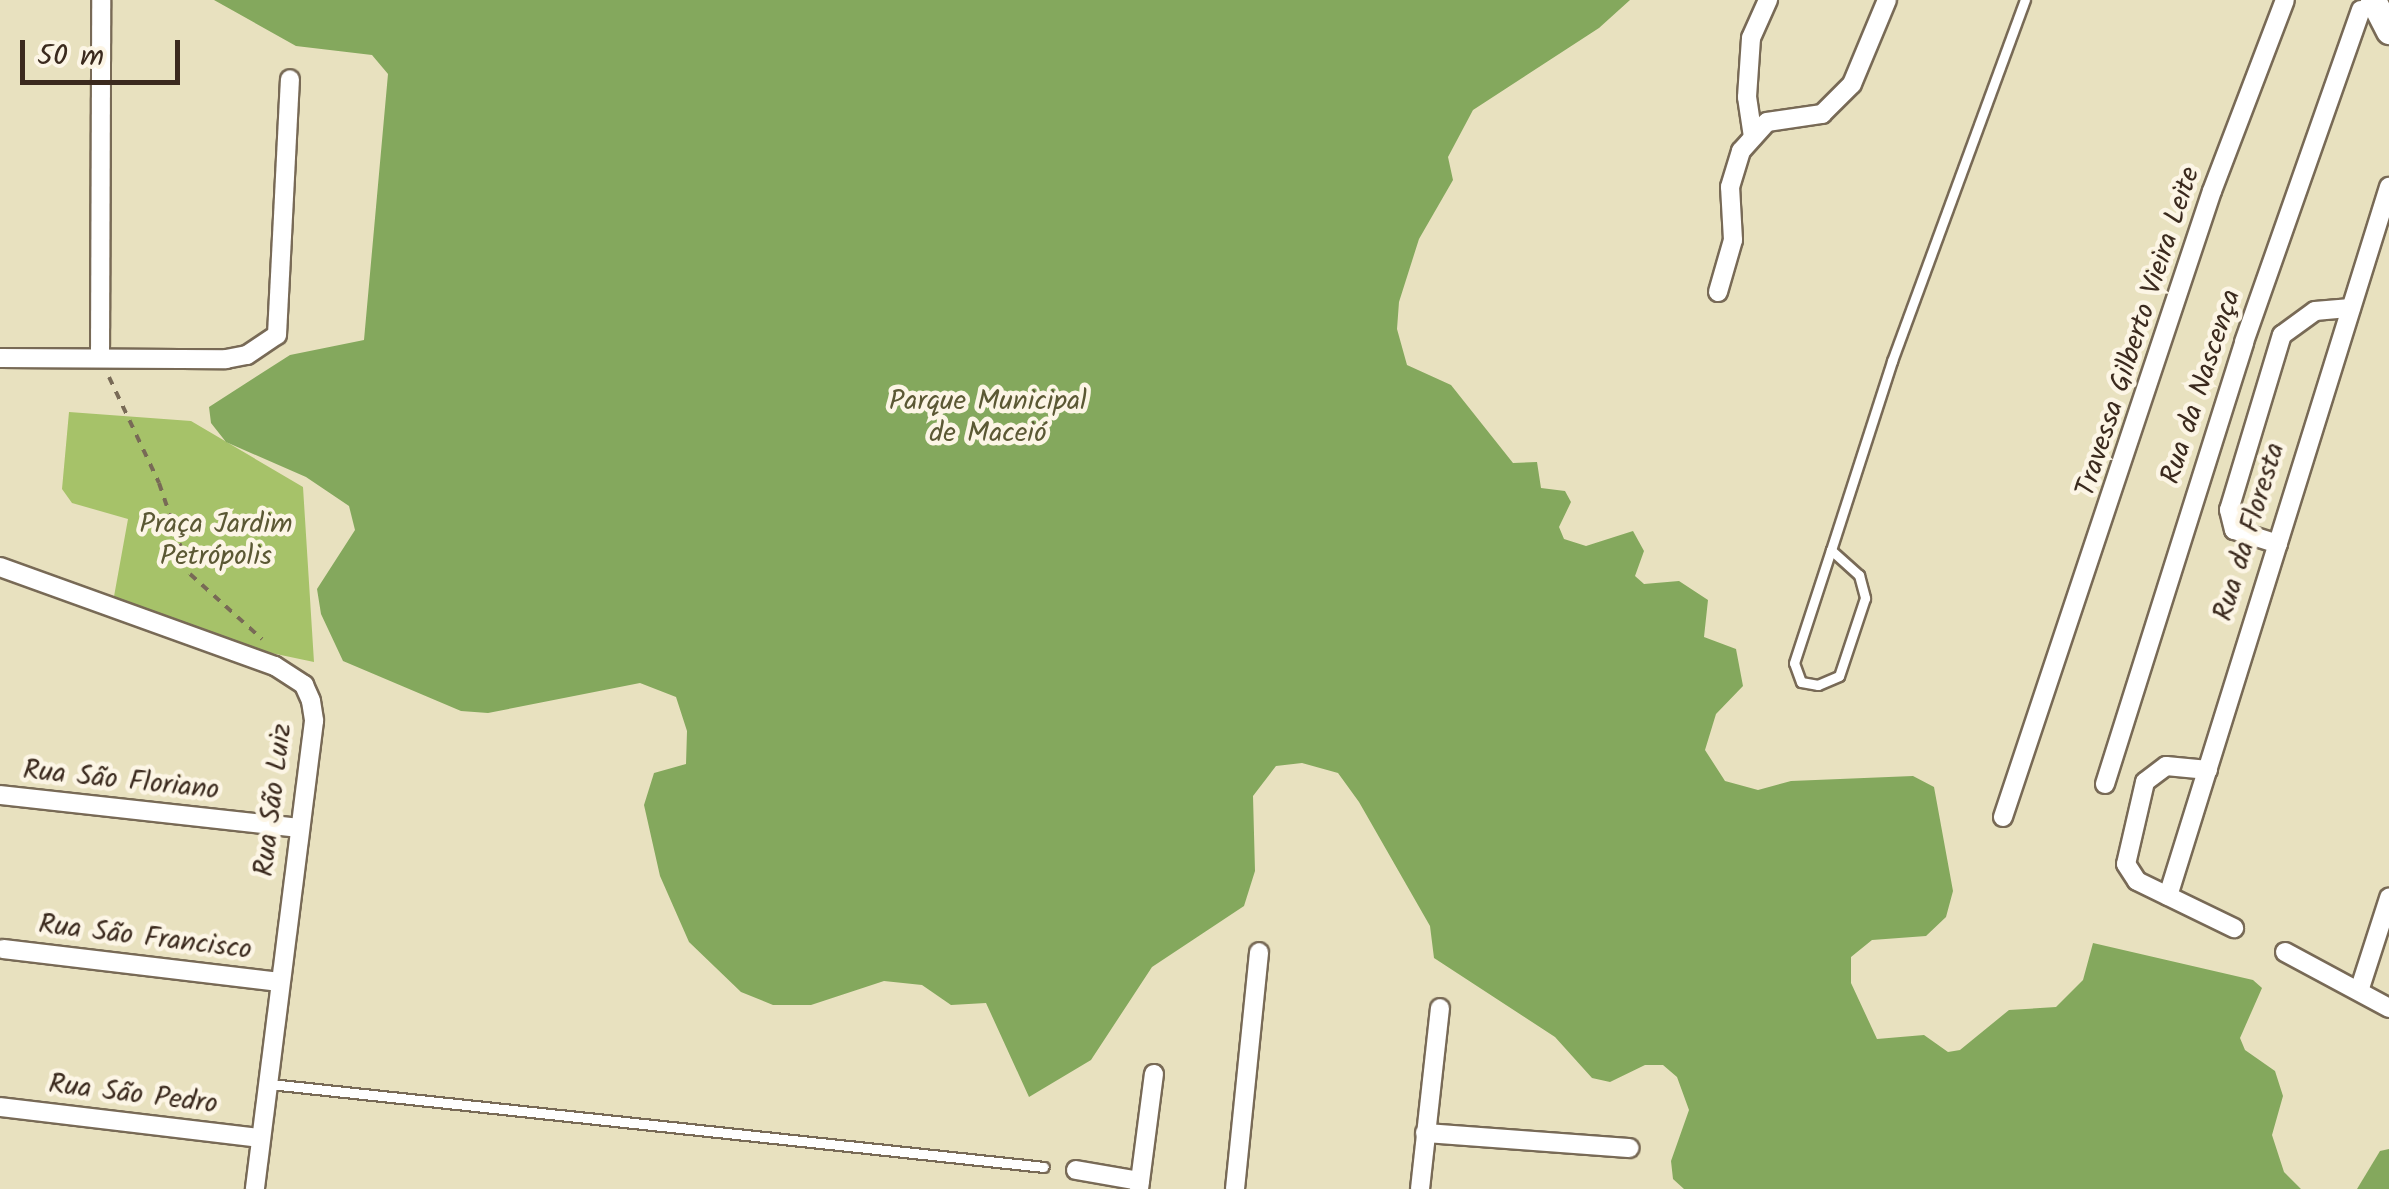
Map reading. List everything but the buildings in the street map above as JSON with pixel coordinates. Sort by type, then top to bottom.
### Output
[{"type":"street","points":[[100,358],[101,0]]},
{"type":"street","points":[[1753,137],[1747,97],[1751,38],[1768,0]]},
{"type":"street","points":[[1718,292],[1733,240],[1730,186],[1741,150],[1767,122],[1822,114],[1852,84],[1887,0]]},
{"type":"street","name":"Travessa Gilberto Vieira Leite","points":[[2003,818],[2212,191],[2285,0]]},
{"type":"street","name":"Rua da Nascença","points":[[2106,784],[2244,342],[2373,13]]},
{"type":"street","points":[[0,358],[226,358],[247,355],[276,335],[290,79]]},
{"type":"street","name":"Rua da Floresta","points":[[2168,896],[2389,186]]},
{"type":"street","points":[[2278,544],[2234,530],[2229,510],[2282,335],[2302,317],[2351,308]]},
{"type":"street","name":"Rua São Luiz","points":[[0,567],[274,666],[304,685],[314,721],[296,828],[255,1189]]},
{"type":"street","points":[[2208,770],[2166,766],[2145,782],[2126,864],[2137,881],[2234,928]]},
{"type":"street","name":"Rua São Floriano","points":[[0,796],[296,828]]},
{"type":"street","points":[[2360,988],[2389,898]]},
{"type":"street","name":"Rua São Francisco","points":[[3,949],[279,982]]},
{"type":"street","points":[[1235,1189],[1260,952]]},
{"type":"street","points":[[2285,952],[2360,988],[2389,1008]]},
{"type":"street","points":[[1420,1189],[1440,1008]]},
{"type":"street","points":[[1076,1170],[1139,1185],[1154,1074]]},
{"type":"street","name":"Rua São Pedro","points":[[0,1107],[260,1138]]},
{"type":"street","points":[[1425,1133],[1629,1148]]},
{"type":"lane","points":[[1831,550],[1859,574],[1865,598],[1839,676],[1818,685],[1801,682],[1794,663],[1892,361],[2026,0]]},
{"type":"lane","points":[[267,1084],[1044,1166]]},
{"type":"path","points":[[100,358],[159,483],[190,574],[258,632],[274,666]]},
{"type":"green space","name":"Parque Municipal de Maceió","points":[[214,0],[1630,0],[1599,28],[1473,110],[1448,157],[1453,180],[1419,239],[1399,302],[1397,329],[1407,365],[1451,385],[1513,463],[1537,462],[1541,488],[1565,491],[1571,502],[1559,527],[1564,539],[1586,546],[1633,531],[1644,551],[1635,576],[1644,584],[1679,581],[1708,600],[1704,637],[1736,649],[1743,686],[1716,714],[1705,750],[1725,781],[1758,790],[1791,781],[1913,776],[1934,787],[1953,891],[1946,917],[1926,936],[1872,940],[1851,957],[1851,983],[1877,1039],[1924,1035],[1948,1052],[1960,1050],[2009,1010],[2056,1007],[2083,980],[2093,943],[2253,980],[2262,988],[2240,1038],[2245,1050],[2275,1071],[2283,1096],[2272,1135],[2284,1172],[2301,1189],[1684,1189],[1673,1179],[1671,1161],[1689,1110],[1677,1077],[1663,1065],[1645,1065],[1610,1082],[1592,1078],[1555,1037],[1434,958],[1430,926],[1359,802],[1338,773],[1302,763],[1276,766],[1253,796],[1255,871],[1244,906],[1152,967],[1091,1060],[1029,1097],[986,1003],[951,1005],[922,985],[884,981],[811,1005],[773,1005],[741,992],[689,942],[660,876],[644,805],[654,773],[686,764],[687,731],[676,697],[640,683],[488,713],[461,711],[343,661],[321,614],[317,589],[355,530],[349,506],[306,477],[226,442],[211,423],[209,407],[290,355],[364,340],[388,74],[372,55],[296,46]]},
{"type":"green space","name":"Praça Jardim Petrópolis","points":[[69,412],[191,421],[303,487],[314,662],[257,650],[113,602],[128,519],[72,503],[62,489]]},
{"type":"green space","points":[[2389,1149],[2389,1189],[2357,1189],[2380,1151]]}]
